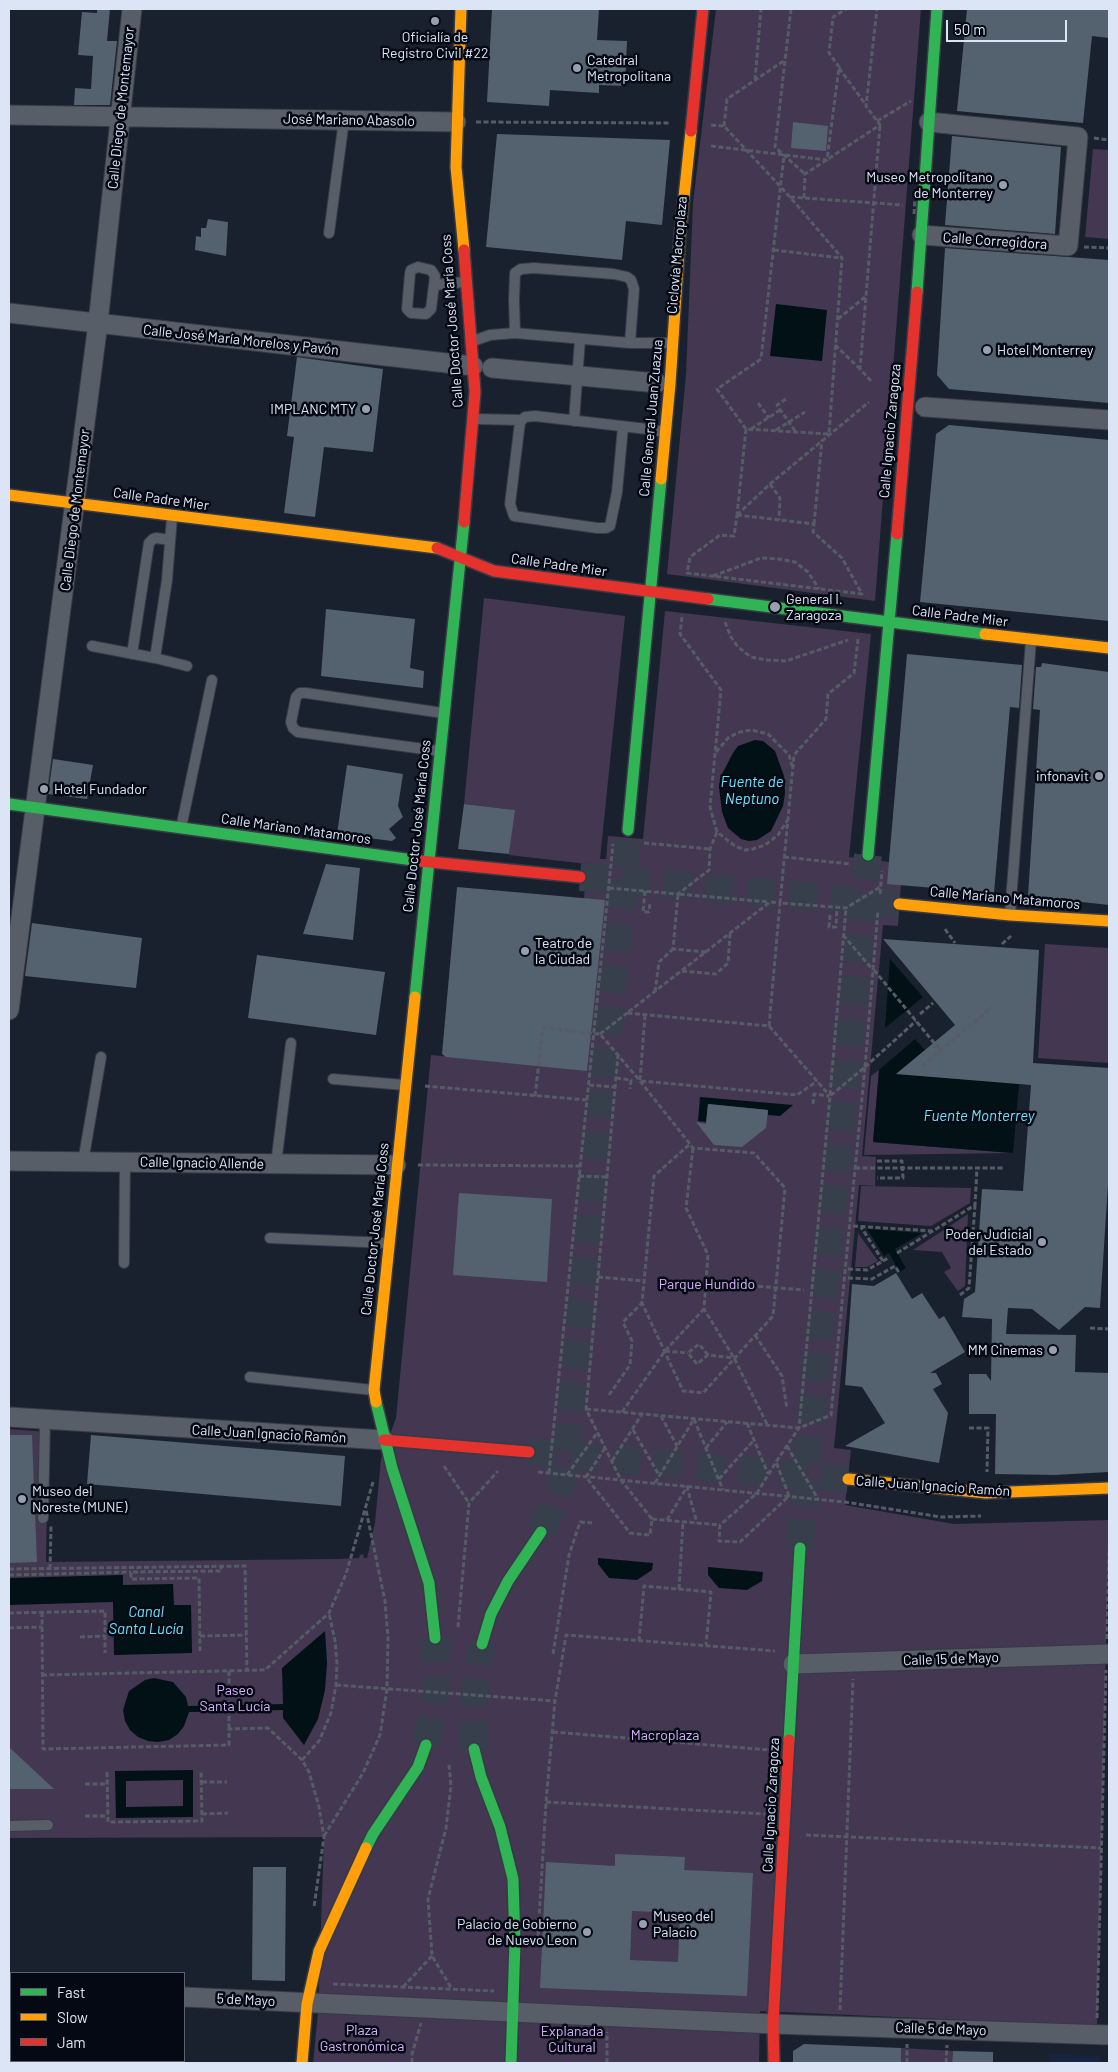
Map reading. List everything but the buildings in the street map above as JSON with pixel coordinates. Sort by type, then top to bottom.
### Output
[{"type":"street","name":"Calle Diego de Montemayor","points":[[9,1010],[98,324],[132,9]]},
{"type":"street","name":"Calle Doctor José María Coss","points":[[435,1638],[429,1583],[411,1532],[384,1440],[374,1390],[474,419],[472,342],[458,202],[456,122],[462,9]]},
{"type":"street","name":"Calle General Juan Zuazua","points":[[628,830],[651,592],[690,123],[703,9]]},
{"type":"street","name":"Calle Ignacio Zaragoza","points":[[868,855],[890,622],[918,228],[923,206],[937,9]]},
{"type":"street","name":"José Mariano Abasolo","points":[[9,115],[456,122]]},
{"type":"street","points":[[929,122],[1078,137],[1068,246]]},
{"type":"street","name":"Calle Corregidora","points":[[918,228],[1068,246]]},
{"type":"street","name":"Calle José María Morelos y Pavón","points":[[9,313],[473,366]]},
{"type":"street","points":[[492,368],[657,382]]},
{"type":"street","points":[[925,407],[1109,420]]},
{"type":"street","name":"Calle Padre Mier","points":[[9,495],[440,548],[494,571],[1109,648]]},
{"type":"street","name":"Calle Mariano Matamoros","points":[[9,804],[428,862],[580,877]]},
{"type":"street","name":"Calle Mariano Matamoros","points":[[899,904],[1010,915],[1109,921]]},
{"type":"street","name":"Calle Ignacio Allende","points":[[9,1161],[396,1165]]},
{"type":"street","name":"Calle Juan Ignacio Ramón","points":[[9,1417],[384,1440],[529,1452]]},
{"type":"street","name":"Calle Juan Ignacio Ramón","points":[[848,1480],[986,1493],[1109,1489]]},
{"type":"street","points":[[482,1644],[490,1614],[508,1581],[541,1532]]},
{"type":"street","name":"Calle Ignacio Zaragoza","points":[[774,2063],[773,2024],[787,1658],[800,1548]]},
{"type":"street","name":"Calle 15 de Mayo","points":[[787,1658],[854,1662],[1107,1656]]},
{"type":"street","points":[[302,2063],[307,2004],[319,1951],[373,1834],[418,1767],[426,1745]]},
{"type":"street","points":[[474,1749],[481,1777],[500,1827],[513,1879],[515,1942],[511,2063]]},
{"type":"street","name":"5 de Mayo","points":[[185,1997],[513,2012]]},
{"type":"street","name":"Calle 5 de Mayo","points":[[513,2012],[773,2024],[1103,2035]]},
{"type":"lane","points":[[329,233],[344,120]]},
{"type":"lane","points":[[418,267],[431,270],[435,276],[435,285],[431,309],[428,313],[423,314],[409,311],[406,304],[411,270],[418,267]]},
{"type":"lane","points":[[515,333],[514,278],[518,270],[534,268],[614,274],[627,277],[634,285],[630,342]]},
{"type":"lane","points":[[435,285],[465,282]]},
{"type":"lane","points":[[472,342],[490,334],[515,333],[580,339],[672,343]]},
{"type":"lane","points":[[574,421],[580,339]]},
{"type":"lane","points":[[474,419],[521,420],[531,416],[665,432]]},
{"type":"lane","points":[[521,420],[510,504],[512,513],[517,517],[597,528],[606,528],[612,524],[623,427]]},
{"type":"lane","points":[[155,658],[167,580],[172,516]]},
{"type":"lane","points":[[132,654],[150,543],[156,538],[170,540]]},
{"type":"lane","points":[[1010,915],[1031,639]]},
{"type":"lane","points":[[92,646],[187,666]]},
{"type":"lane","points":[[181,828],[212,680]]},
{"type":"lane","points":[[440,752],[298,732],[293,728],[291,722],[296,697],[300,693],[306,692],[444,713]]},
{"type":"lane","points":[[276,1164],[291,1043]]},
{"type":"lane","points":[[83,1162],[101,1057]]},
{"type":"lane","points":[[333,1079],[405,1085]]},
{"type":"lane","points":[[124,1263],[125,1162]]},
{"type":"lane","points":[[270,1238],[389,1243]]},
{"type":"lane","points":[[250,1377],[374,1390]]},
{"type":"lane","points":[[43,1518],[45,1420]]},
{"type":"lane","points":[[9,1826],[48,1825]]},
{"type":"path","points":[[755,80],[761,9]]},
{"type":"path","points":[[791,9],[775,147],[806,174]]},
{"type":"path","points":[[846,9],[833,18],[829,53],[880,126],[860,369]]},
{"type":"path","points":[[866,106],[877,9]]},
{"type":"path","points":[[785,60],[727,99],[724,126],[790,197],[842,258],[829,434]]},
{"type":"path","points":[[827,160],[838,67]]},
{"type":"path","points":[[877,121],[912,101]]},
{"type":"path","points":[[456,122],[690,123]]},
{"type":"path","points":[[806,174],[880,126]]},
{"type":"path","points":[[703,146],[827,160]]},
{"type":"path","points":[[784,155],[761,359],[717,389],[746,428],[829,434]]},
{"type":"path","points":[[804,198],[806,174]]},
{"type":"path","points":[[790,197],[923,206]]},
{"type":"path","points":[[915,197],[914,214],[918,228]]},
{"type":"path","points":[[1068,246],[1109,248]]},
{"type":"path","points":[[774,250],[842,258]]},
{"type":"path","points":[[837,320],[866,297]]},
{"type":"path","points":[[835,344],[871,381]]},
{"type":"path","points":[[786,399],[777,405],[795,432]]},
{"type":"path","points":[[736,515],[868,402]]},
{"type":"path","points":[[758,403],[769,418]]},
{"type":"path","points":[[751,429],[780,410]]},
{"type":"path","points":[[776,431],[805,412]]},
{"type":"path","points":[[746,428],[734,536],[720,535],[690,557],[687,573],[862,594],[842,558],[813,532],[822,440]]},
{"type":"path","points":[[770,484],[780,498],[778,520]]},
{"type":"path","points":[[736,515],[814,524]]},
{"type":"path","points":[[712,576],[760,558],[779,559],[795,562],[808,572],[819,589]]},
{"type":"path","points":[[690,617],[682,616],[680,634],[721,690],[710,807],[717,832],[735,846],[746,850],[754,849],[765,845],[778,835],[788,821]]},
{"type":"path","points":[[716,620],[734,622]]},
{"type":"path","points":[[725,621],[730,637],[738,647],[751,657],[767,660],[786,661],[858,636],[854,673],[828,694],[826,719],[794,755],[769,1026]]},
{"type":"path","points":[[716,752],[728,737],[752,730],[768,734],[789,755],[792,769]]},
{"type":"path","points":[[655,992],[659,962],[673,949],[678,894],[709,870],[710,849],[717,832]]},
{"type":"path","points":[[549,1473],[614,840]]},
{"type":"path","points":[[643,843],[710,849]]},
{"type":"path","points":[[784,857],[852,864]]},
{"type":"path","points":[[880,896],[882,867]]},
{"type":"path","points":[[609,888],[846,908],[880,887]]},
{"type":"path","points":[[645,891],[643,912],[649,912],[650,902]]},
{"type":"path","points":[[535,1096],[543,1028],[600,1034],[770,902]]},
{"type":"path","points":[[586,1410],[799,1428],[831,1415],[879,905]]},
{"type":"path","points":[[830,915],[829,927],[836,928],[837,907]]},
{"type":"path","points":[[789,1496],[740,1542],[719,1541],[720,1525],[756,1493],[799,1428],[846,908]]},
{"type":"path","points":[[939,922],[955,943]]},
{"type":"path","points":[[682,971],[716,974],[728,963],[730,933]]},
{"type":"path","points":[[843,935],[940,1050]]},
{"type":"path","points":[[673,949],[706,952]]},
{"type":"path","points":[[920,1014],[933,1003]]},
{"type":"path","points":[[922,1066],[992,1007]]},
{"type":"path","points":[[627,1013],[769,1026],[830,1096]]},
{"type":"path","points":[[640,1081],[645,1015]]},
{"type":"path","points":[[813,1104],[814,1094],[830,1096],[916,1022]]},
{"type":"path","points":[[600,1034],[692,1146],[686,1208],[708,1255],[704,1309],[734,1358],[768,1425]]},
{"type":"path","points":[[586,1477],[630,1533],[650,1535],[652,1519],[620,1480],[586,1410],[618,1055]]},
{"type":"path","points":[[616,1078],[631,1080],[630,1089]]},
{"type":"path","points":[[640,1081],[797,1095],[817,1081]]},
{"type":"path","points":[[589,1085],[615,1088]]},
{"type":"path","points":[[420,1086],[587,1100]]},
{"type":"path","points":[[692,1146],[754,1153],[785,1188],[773,1316],[704,1393],[683,1391],[642,1303],[644,1281],[654,1176],[692,1146]]},
{"type":"path","points":[[877,1161],[902,1161],[903,1178],[877,1178]]},
{"type":"path","points":[[396,1165],[580,1166]]},
{"type":"path","points":[[855,1168],[1004,1168]]},
{"type":"path","points":[[960,1295],[969,1288],[977,1168]]},
{"type":"path","points":[[580,1176],[607,1177]]},
{"type":"path","points":[[897,1253],[974,1205]]},
{"type":"path","points":[[852,1226],[932,1231]]},
{"type":"path","points":[[861,1227],[883,1261]]},
{"type":"path","points":[[848,1269],[867,1270],[888,1258]]},
{"type":"path","points":[[848,1278],[872,1279],[895,1266],[900,1274]]},
{"type":"path","points":[[598,1278],[644,1281]]},
{"type":"path","points":[[706,1282],[804,1290]]},
{"type":"path","points":[[609,1395],[630,1365],[632,1341],[623,1322],[642,1303]]},
{"type":"path","points":[[621,1412],[664,1351],[704,1309]]},
{"type":"path","points":[[1090,1328],[1109,1329]]},
{"type":"path","points":[[755,1335],[782,1376],[787,1409]]},
{"type":"path","points":[[664,1351],[688,1353],[699,1344],[708,1355],[734,1358]]},
{"type":"path","points":[[688,1353],[697,1364],[708,1355]]},
{"type":"path","points":[[611,1462],[642,1414]]},
{"type":"path","points":[[661,1416],[677,1446]]},
{"type":"path","points":[[655,1483],[694,1419]]},
{"type":"path","points":[[694,1419],[723,1490]]},
{"type":"path","points":[[706,1448],[728,1421]]},
{"type":"path","points":[[747,1423],[769,1475]]},
{"type":"path","points":[[969,1428],[988,1428],[986,1493]]},
{"type":"path","points":[[633,1430],[659,1475]]},
{"type":"path","points":[[566,1475],[597,1432]]},
{"type":"path","points":[[719,1479],[754,1440]]},
{"type":"path","points":[[787,1446],[818,1499]]},
{"type":"path","points":[[586,1477],[605,1448]]},
{"type":"path","points":[[776,1462],[789,1496]]},
{"type":"path","points":[[444,1466],[469,1503]]},
{"type":"path","points":[[458,1627],[469,1503],[499,1470]]},
{"type":"path","points":[[530,1471],[872,1506]]},
{"type":"path","points":[[42,1675],[265,1670],[329,1613],[346,1574],[374,1476]]},
{"type":"path","points":[[667,1520],[687,1486]]},
{"type":"path","points":[[687,1486],[698,1523]]},
{"type":"path","points":[[229,1728],[268,1728],[302,1760],[309,1772],[320,1807],[324,1837],[363,1774],[380,1735],[387,1688],[388,1638],[385,1601],[366,1509]]},
{"type":"path","points":[[652,1519],[720,1525]]},
{"type":"path","points":[[553,1654],[569,1555],[580,1522],[592,1523]]},
{"type":"path","points":[[679,1589],[683,1522]]},
{"type":"path","points":[[1103,2035],[1102,1848],[1109,1548]]},
{"type":"path","points":[[9,1575],[221,1571],[221,1566]]},
{"type":"path","points":[[9,1570],[245,1566],[247,1670]]},
{"type":"path","points":[[131,1572],[131,1579],[199,1578],[200,1651]]},
{"type":"path","points":[[639,1640],[644,1586],[679,1589],[710,1592],[706,1646]]},
{"type":"path","points":[[9,1613],[105,1611],[105,1654]]},
{"type":"path","points":[[42,1612],[43,1749],[229,1745],[228,1671]]},
{"type":"path","points":[[302,1760],[319,1741],[331,1713],[336,1685],[337,1664],[335,1641],[329,1613]]},
{"type":"path","points":[[9,1628],[42,1628]]},
{"type":"path","points":[[200,1636],[246,1635]]},
{"type":"path","points":[[537,1945],[546,1802],[556,1701],[566,1635],[706,1646],[787,1658]]},
{"type":"path","points":[[80,1636],[105,1636]]},
{"type":"path","points":[[840,2026],[854,1662]]},
{"type":"path","points":[[336,1685],[556,1701]]},
{"type":"path","points":[[553,1732],[774,1750]]},
{"type":"path","points":[[449,1765],[451,1786],[446,1828],[428,1899],[432,1956],[452,1990]]},
{"type":"path","points":[[107,1772],[108,1822],[202,1820],[202,1770]]},
{"type":"path","points":[[202,1782],[226,1782]]},
{"type":"path","points":[[85,1784],[107,1784]]},
{"type":"path","points":[[546,1802],[771,1814]]},
{"type":"path","points":[[202,1814],[228,1813]]},
{"type":"path","points":[[85,1816],[107,1816]]},
{"type":"path","points":[[806,1835],[1102,1848]]},
{"type":"path","points":[[403,1987],[432,1956]]},
{"type":"path","points":[[312,1983],[514,1992]]},
{"type":"path","points":[[412,2063],[412,2054],[426,2009]]},
{"type":"path","points":[[607,2016],[607,2063]]},
{"type":"path","points":[[907,2043],[907,2063]]},
{"type":"path","points":[[946,2063],[947,2044]]},
{"type":"shaded area","points":[[1049,2054],[1100,2056],[1100,2063],[1049,2063]]},
{"type":"green space","points":[[716,9],[921,9],[875,601],[667,574],[686,375],[693,203]]},
{"type":"green space","points":[[1093,149],[1109,150],[1109,239],[1085,237]]},
{"type":"green space","name":"Macroplaza","points":[[484,598],[625,616],[600,859],[606,859],[608,836],[643,839],[665,611],[871,634],[849,857],[889,862],[901,885],[898,926],[883,925],[862,1156],[876,1157],[875,1186],[859,1185],[834,1448],[851,1450],[845,1505],[954,1524],[1109,1520],[1097,2026],[760,2011],[759,2063],[313,2063],[318,2013],[324,1837],[9,1838],[9,1429],[48,1432],[46,1562],[336,1559],[359,1558],[363,1554],[364,1558],[367,1558],[375,1523],[381,1459],[396,1418],[431,1055],[587,1070],[593,1009],[584,899],[587,864],[509,855],[514,810],[464,804]]},
{"type":"green space","points":[[1045,944],[1109,948],[1109,1063],[1038,1058]]},
{"type":"green space","points":[[879,1070],[873,1142],[1013,1153],[864,1155],[871,1076]]},
{"type":"green space","points":[[861,1186],[971,1188],[970,1203],[931,1226],[858,1221]]},
{"type":"green space","points":[[968,1214],[965,1286],[958,1291],[944,1272],[951,1268],[942,1252],[913,1250]]},
{"type":"green space","points":[[858,1233],[878,1261],[867,1267],[855,1267]]},
{"type":"green space","points":[[901,2048],[953,2051],[952,2063],[901,2063]]},
{"type":"water","points":[[776,304],[827,310],[822,361],[770,356]]},
{"type":"water","name":"Fuente de Neptuno","points":[[755,740],[763,741],[775,751],[784,776],[785,793],[783,806],[771,831],[757,840],[749,841],[741,839],[728,828],[722,812],[719,787],[722,774],[738,746]]},
{"type":"water","points":[[890,959],[923,997],[885,1028]]},
{"type":"water","name":"Fuente Monterrey","points":[[915,1039],[925,1050],[896,1074],[1019,1084],[1013,1153],[873,1142],[879,1070]]},
{"type":"water","points":[[700,1097],[793,1105],[780,1116],[768,1115],[768,1110],[708,1104],[706,1122],[698,1121]]},
{"type":"water","points":[[867,1229],[922,1233],[895,1249],[906,1268],[900,1272],[889,1253],[884,1256]]},
{"type":"water","points":[[598,1558],[653,1563],[652,1570],[637,1580],[609,1578],[598,1564]]},
{"type":"water","points":[[708,1567],[763,1572],[762,1581],[747,1590],[719,1588],[708,1575]]},
{"type":"water","name":"Canal Santa Lucía","points":[[123,1575],[123,1585],[173,1584],[174,1605],[191,1605],[192,1653],[114,1655],[113,1602],[9,1605],[9,1578]]},
{"type":"water","points":[[325,1631],[327,1663],[325,1690],[318,1719],[304,1745],[283,1718],[283,1710],[189,1712],[184,1726],[178,1734],[169,1740],[158,1742],[138,1737],[130,1730],[125,1721],[123,1710],[129,1691],[145,1680],[154,1678],[173,1682],[186,1697],[188,1706],[283,1704],[282,1668]]},
{"type":"water","points":[[193,1770],[193,1817],[116,1818],[115,1771]],"holes":[[[183,1780],[183,1806],[126,1807],[126,1781]]]},
{"type":"tunnel","points":[[541,1532],[558,1492],[565,1469],[628,830]]},
{"type":"tunnel","points":[[800,1548],[805,1476],[868,855]]},
{"type":"tunnel","points":[[580,877],[899,904]]},
{"type":"tunnel","points":[[529,1452],[848,1479]]},
{"type":"tunnel","points":[[426,1745],[437,1685],[435,1638]]},
{"type":"tunnel","points":[[474,1749],[473,1703],[482,1644]]},
{"type":"traffic: fast","points":[[917,292],[937,9]]},
{"type":"traffic: fast","points":[[628,830],[661,479]]},
{"type":"traffic: fast","points":[[415,997],[464,522]]},
{"type":"traffic: fast","points":[[868,855],[897,534]]},
{"type":"traffic: fast","points":[[708,599],[985,634]]},
{"type":"traffic: fast","points":[[9,804],[420,861]]},
{"type":"traffic: fast","points":[[376,1402],[392,1468],[429,1583],[435,1638]]},
{"type":"traffic: fast","points":[[482,1644],[491,1614],[508,1581],[541,1532]]},
{"type":"traffic: fast","points":[[789,1740],[800,1548]]},
{"type":"traffic: fast","points":[[366,1848],[373,1834],[418,1767],[426,1745]]},
{"type":"traffic: fast","points":[[474,1749],[481,1777],[500,1827],[513,1879],[515,1942],[511,2063]]},
{"type":"traffic: slow","points":[[461,9],[456,167],[464,250]]},
{"type":"traffic: slow","points":[[661,479],[670,384],[680,235],[691,131]]},
{"type":"traffic: slow","points":[[9,495],[437,548]]},
{"type":"traffic: slow","points":[[985,634],[1109,648]]},
{"type":"traffic: slow","points":[[899,904],[1010,915],[1109,921]]},
{"type":"traffic: slow","points":[[376,1402],[374,1390],[415,997]]},
{"type":"traffic: slow","points":[[848,1479],[986,1493],[1109,1488]]},
{"type":"traffic: slow","points":[[302,2063],[307,2004],[319,1951],[366,1848]]},
{"type":"traffic: jam","points":[[691,131],[703,9]]},
{"type":"traffic: jam","points":[[464,250],[475,392],[464,522]]},
{"type":"traffic: jam","points":[[897,534],[917,292]]},
{"type":"traffic: jam","points":[[437,548],[494,571],[708,599]]},
{"type":"traffic: jam","points":[[420,861],[580,877]]},
{"type":"traffic: jam","points":[[384,1440],[529,1452]]},
{"type":"traffic: jam","points":[[774,2063],[773,2024],[789,1740]]},
{"type":"place","name":"Oficialía de Registro Civil #22","points":[[435,21]]},
{"type":"place","name":"Catedral Metropolitana","points":[[577,68]]},
{"type":"place","name":"Museo Metropolitano de Monterrey","points":[[1003,185]]},
{"type":"place","name":"Hotel Monterrey","points":[[987,350]]},
{"type":"place","name":"IMPLANC MTY","points":[[366,409]]},
{"type":"place","name":"General I. Zaragoza","points":[[775,607]]},
{"type":"place","name":"infonavit","points":[[1099,776]]},
{"type":"place","name":"Hotel Fundador","points":[[44,789]]},
{"type":"place","name":"Teatro de la Ciudad","points":[[525,951]]},
{"type":"place","name":"Poder Judicial del Estado","points":[[1042,1242]]},
{"type":"place","name":"MM Cinemas","points":[[1053,1350]]},
{"type":"place","name":"Museo del Noreste (MUNE)","points":[[22,1499]]},
{"type":"place","name":"Museo del Palacio","points":[[643,1924]]},
{"type":"place","name":"Palacio de Gobierno de Nuevo Leon","points":[[587,1932]]},
{"type":"park label","name":"Parque Hundido","points":[[707,1284]]},
{"type":"park label","name":"Paseo Santa Lucía","points":[[235,1698]]},
{"type":"park label","name":"Plaza Gastronómica","points":[[362,2038]]},
{"type":"park label","name":"Explanada Cultural","points":[[572,2040]]}]
